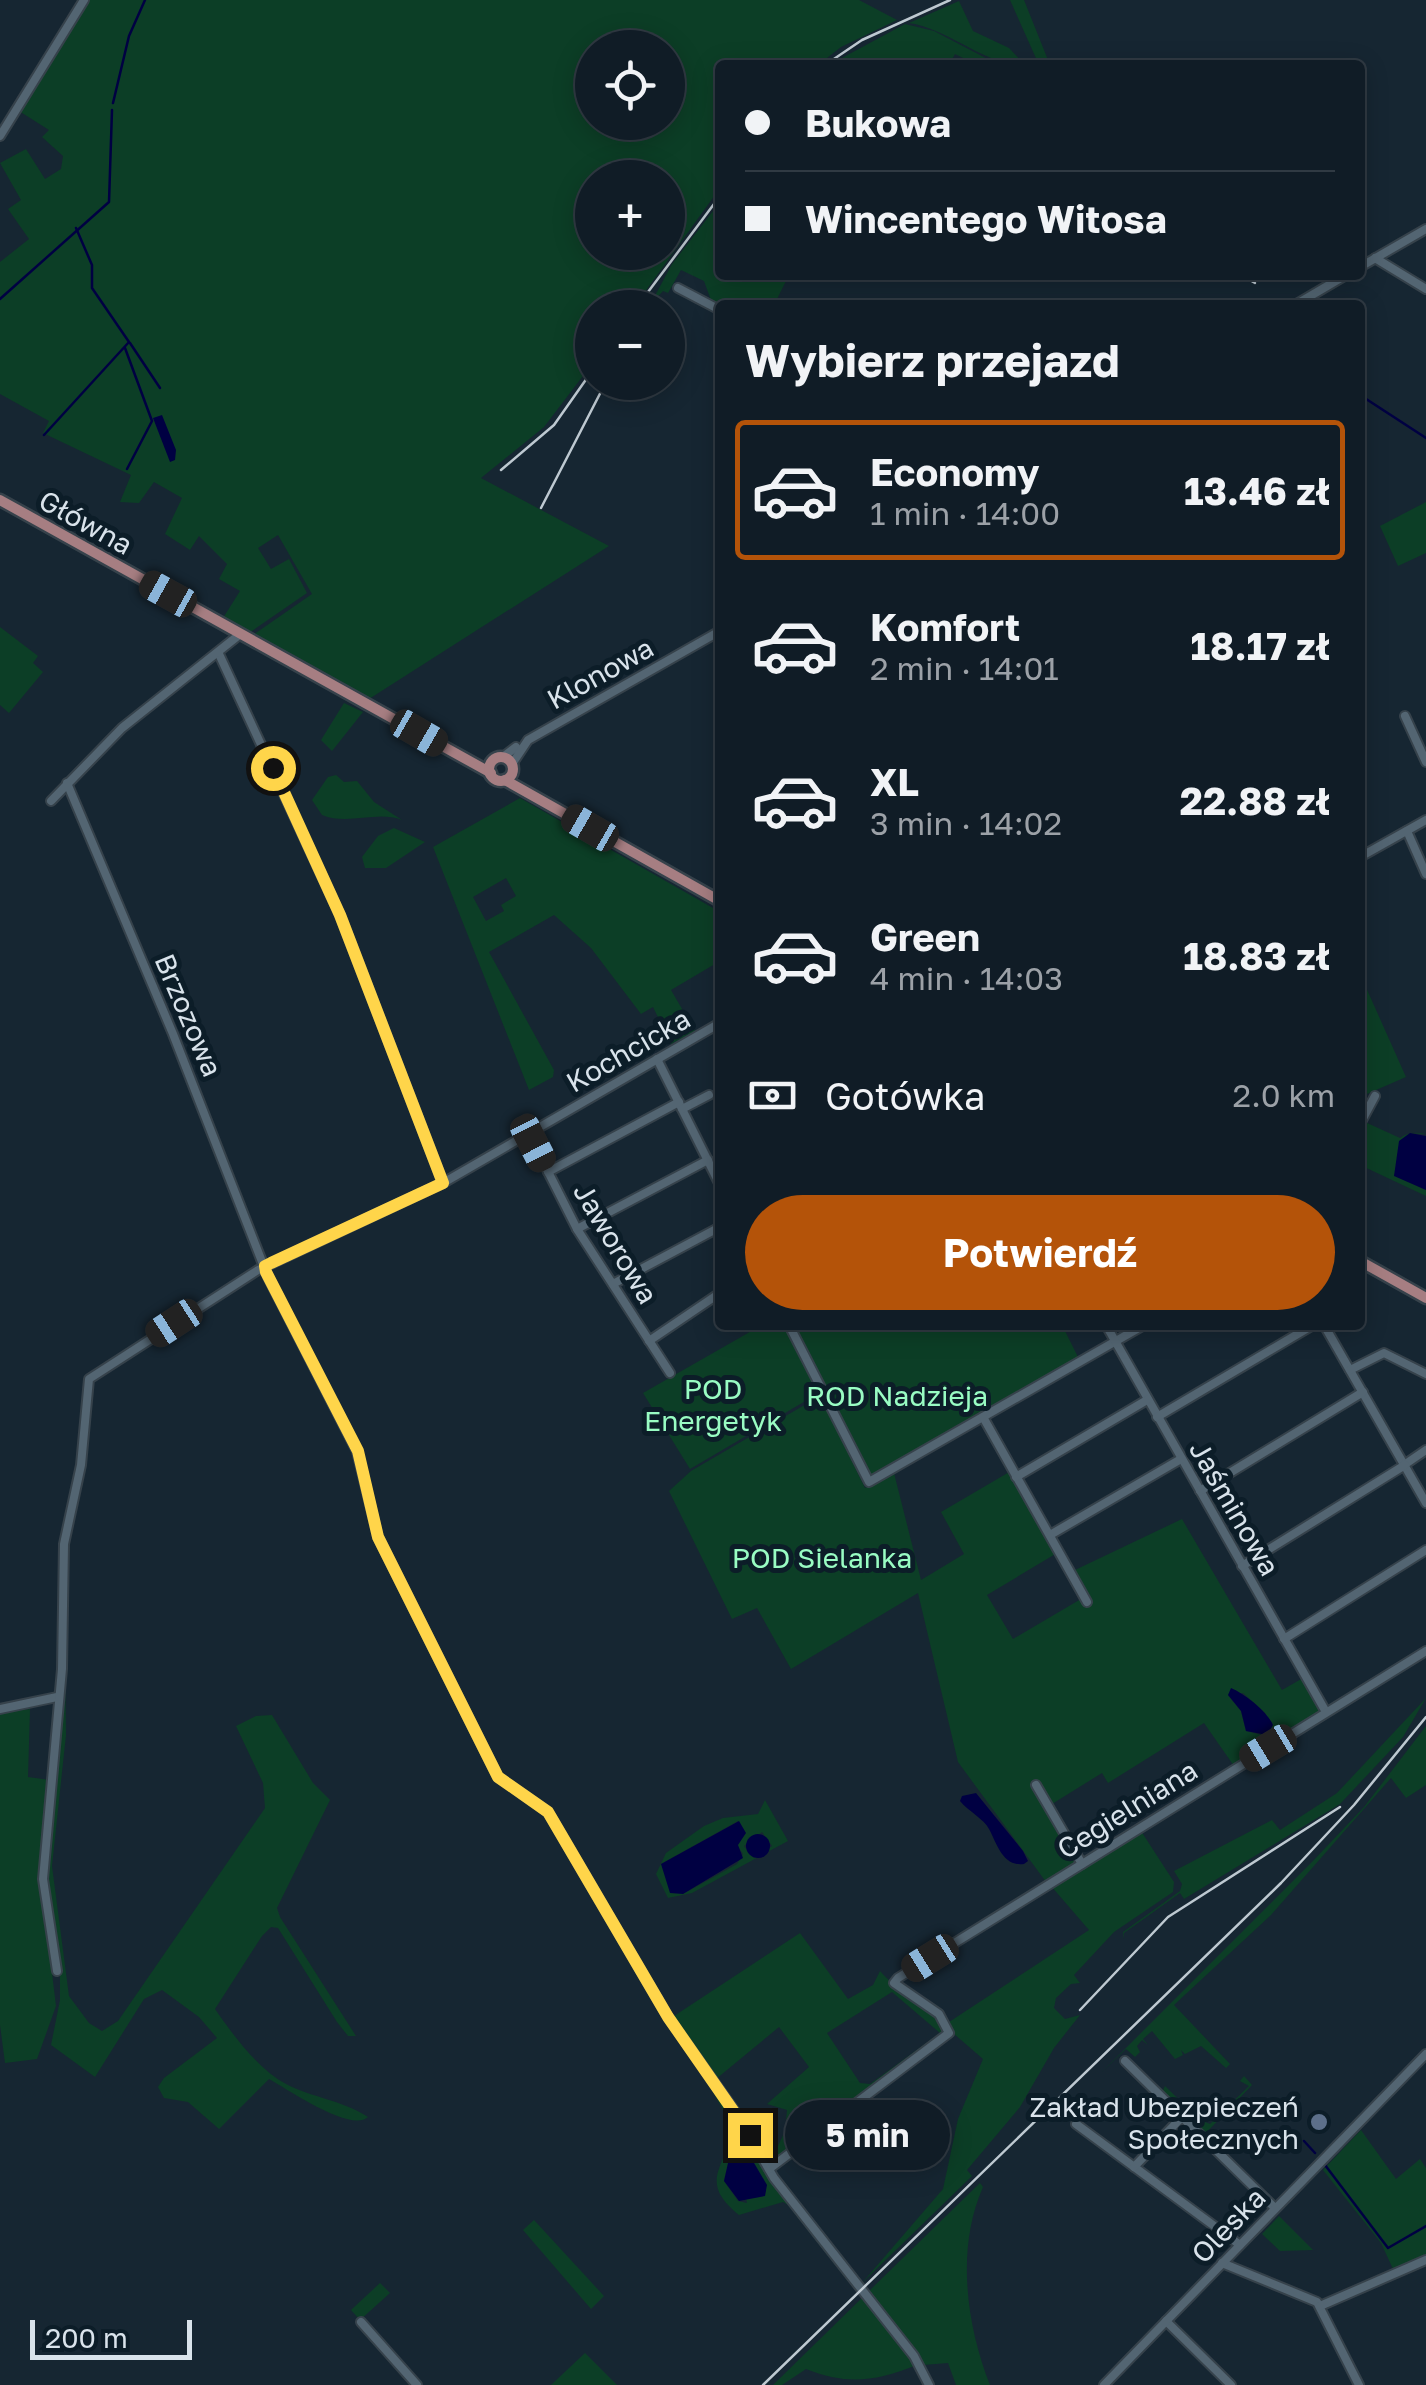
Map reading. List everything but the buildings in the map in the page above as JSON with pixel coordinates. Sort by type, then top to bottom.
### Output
[{"type":"main road","name":"Główna","points":[[0,500],[490,774],[505,767]]},
{"type":"main road","points":[[464,758],[505,767],[534,796],[715,898]]},
{"type":"main road","points":[[1365,1264],[1426,1298]]},
{"type":"street","points":[[0,136],[84,0]]},
{"type":"street","points":[[1365,264],[1426,229]]},
{"type":"street","points":[[1387,252],[1404,275]]},
{"type":"street","points":[[1375,258],[1426,288]]},
{"type":"street","points":[[1304,300],[1338,280]]},
{"type":"street","points":[[678,288],[715,307]]},
{"type":"street","points":[[51,801],[128,723],[240,634]]},
{"type":"street","name":"Klonowa","points":[[505,767],[528,740],[715,635]]},
{"type":"street","points":[[219,654],[340,915],[443,1183]]},
{"type":"street","points":[[1406,716],[1426,762]]},
{"type":"street","name":"Brzozowa","points":[[67,783],[265,1266],[358,1451],[378,1537],[498,1777],[548,1812],[668,2017],[736,2113],[768,2169],[914,2356],[929,2385]]},
{"type":"street","points":[[1365,854],[1426,820]]},
{"type":"street","points":[[1407,831],[1426,874]]},
{"type":"street","name":"Kochcicka","points":[[58,1697],[64,1548],[81,1465],[88,1379],[265,1266],[443,1183],[715,1026]]},
{"type":"street","points":[[657,1059],[715,1175]]},
{"type":"street","points":[[548,1172],[709,1095]]},
{"type":"street","points":[[1365,1115],[1375,1096]]},
{"type":"street","name":"Jaworowa","points":[[529,1134],[577,1229],[670,1373]]},
{"type":"street","points":[[577,1229],[715,1160]]},
{"type":"street","points":[[613,1284],[715,1230]]},
{"type":"street","points":[[649,1341],[715,1296]]},
{"type":"street","points":[[791,1330],[866,1481],[1135,1330]]},
{"type":"street","name":"Jaśminowa","points":[[1108,1330],[1326,1712]]},
{"type":"street","points":[[1157,1417],[1305,1330]]},
{"type":"street","points":[[1327,1330],[1426,1503]]},
{"type":"street","points":[[1350,1370],[1384,1353],[1426,1374]]},
{"type":"street","points":[[1200,1492],[1363,1392]]},
{"type":"street","points":[[1016,1477],[1147,1400]]},
{"type":"street","points":[[983,1417],[1087,1602]]},
{"type":"street","points":[[1242,1566],[1426,1450]]},
{"type":"street","points":[[1050,1534],[1181,1459]]},
{"type":"street","points":[[1284,1639],[1426,1550]]},
{"type":"street","name":"Cegielniana","points":[[768,2169],[949,2034],[948,2024],[935,2010],[894,1983],[898,1978],[1426,1652]]},
{"type":"street","points":[[0,1708],[58,1697],[43,1879],[58,1971]]},
{"type":"street","points":[[1036,1785],[1082,1864]]},
{"type":"street","name":"Oleska","points":[[1104,2385],[1426,2054]]},
{"type":"street","points":[[1125,2061],[1275,2208]]},
{"type":"street","points":[[1134,2166],[1182,2117]]},
{"type":"street","points":[[1076,2124],[1240,2245]]},
{"type":"street","points":[[1320,2306],[1426,2260]]},
{"type":"street","points":[[1222,2263],[1320,2306],[1359,2385]]},
{"type":"street","points":[[1166,2321],[1231,2385]]},
{"type":"street","points":[[361,2322],[417,2385]]},
{"type":"green space","points":[[89,0],[859,0],[897,20],[841,47],[824,60],[715,60],[715,195],[685,236],[685,160],[575,160],[575,270],[661,270],[646,290],[575,290],[575,386],[544,427],[481,478],[609,546],[369,699],[253,635],[312,594],[278,535],[258,548],[271,569],[289,559],[307,593],[249,633],[223,618],[240,591],[219,579],[227,564],[199,536],[190,550],[165,534],[182,498],[154,482],[139,503],[120,502],[131,475],[43,433],[49,421],[0,394],[0,262],[29,239],[8,209],[21,200],[0,163],[26,149],[45,179],[61,169],[63,156],[42,137],[49,130],[19,111]]},
{"type":"green space","points":[[1010,0],[1024,0],[1048,60],[1037,60]]},
{"type":"green space","points":[[959,1],[973,31],[1009,48],[1020,60],[995,59],[939,32],[909,23]]},
{"type":"green space","points":[[905,24],[934,31],[989,60],[967,60],[955,54],[952,60],[838,60]]},
{"type":"green space","points":[[715,208],[715,280],[786,280],[776,300],[715,302],[704,281],[681,270],[685,270],[685,247]]},
{"type":"green space","points":[[669,270],[681,270],[670,290],[658,290]]},
{"type":"green space","points":[[1426,502],[1426,553],[1398,566],[1380,526]]},
{"type":"green space","points":[[0,627],[38,656],[33,663],[43,672],[9,713],[0,705]]},
{"type":"green space","points":[[344,703],[363,712],[332,751],[321,740]]},
{"type":"green space","points":[[336,775],[344,782],[357,781],[374,802],[402,820],[322,815],[312,800],[328,777]]},
{"type":"green space","points":[[520,798],[715,909],[715,964],[671,990],[695,1031],[671,1044],[653,1007],[641,1014],[591,948],[554,915],[489,952],[554,1070],[553,1077],[529,1090],[433,847]],"holes":[[[506,878],[516,896],[501,905],[504,911],[486,921],[473,897]]]},
{"type":"green space","points":[[394,828],[425,842],[386,868],[365,868],[362,857],[378,836]]},
{"type":"green space","points":[[1365,985],[1406,1077],[1365,1095]]},
{"type":"green space","points":[[1365,1122],[1400,1138],[1410,1133],[1394,1175],[1426,1190],[1426,1196],[1365,1167]]},
{"type":"green space","name":"POD Energetyk","points":[[753,1330],[788,1330],[819,1393],[690,1469],[643,1393]]},
{"type":"green space","name":"ROD Nadzieja","points":[[796,1330],[1064,1330],[1078,1357],[871,1477]]},
{"type":"green space","name":"POD Sielanka","points":[[820,1396],[865,1488],[894,1473],[921,1580],[964,1554],[941,1512],[1011,1471],[1057,1553],[987,1595],[1013,1639],[1086,1596],[1075,1570],[1182,1519],[1282,1690],[1303,1678],[1322,1712],[1234,1766],[1204,1723],[1108,1783],[1102,1773],[1052,1804],[1039,1784],[1078,1862],[1046,1882],[958,1762],[918,1593],[791,1669],[757,1608],[732,1619],[669,1491],[691,1471]],"holes":[[[1243,1693],[1266,1714],[1262,1735],[1246,1731],[1241,1711],[1228,1695]]]},
{"type":"green space","points":[[65,1666],[66,1735],[52,1866],[69,1996],[89,2023],[102,2031],[118,2021],[265,1808],[263,1783],[236,1726],[256,1716],[272,1715],[313,1783],[330,1800],[277,1908],[356,2036],[348,2036],[337,2022],[278,1928],[271,1927],[262,1936],[215,2009],[247,2051],[276,2078],[368,2117],[360,2120],[334,2115],[269,2079],[219,2129],[188,2102],[164,2098],[158,2087],[164,2078],[217,2038],[199,2017],[162,1990],[144,1999],[95,2077],[51,2045],[60,2000],[60,1965],[46,1881]]},
{"type":"green space","points":[[1426,1698],[1403,1737],[1340,1804],[1184,1899],[1180,1893],[1124,1933],[1124,1939],[1123,1932],[1180,1891],[1182,1884],[1174,1871],[1272,1820],[1280,1830],[1337,1793]]},
{"type":"green space","points":[[30,1709],[28,1777],[50,1780],[41,1882],[56,2006],[37,2059],[5,2063],[0,2025],[0,1713]]},
{"type":"green space","points":[[1426,1726],[1426,1785],[1406,1798],[1391,1778],[1271,1915],[1174,2005],[1230,2064],[1226,2068],[1201,2046],[1185,2054],[1181,2050],[1183,2055],[1175,2059],[1152,2031],[1143,2039],[1148,2045],[1142,2040],[1137,2046],[1140,2052],[1135,2057],[1126,2049],[1102,2072],[1364,1807]]},
{"type":"green space","points":[[765,1800],[788,1841],[692,1893],[668,1898],[656,1874],[666,1853],[704,1826],[723,1818],[758,1814]],"holes":[[[738,1821],[737,1845],[743,1854],[737,1864],[683,1894],[661,1864]],[[762,1832],[772,1846],[754,1858],[744,1846]]]},
{"type":"green space","points":[[1141,1831],[1174,1882],[1173,1892],[1114,1932],[1074,1975],[1080,1983],[1071,1984],[1056,1998],[1054,2008],[1065,2019],[1080,2015],[1054,2048],[1020,2107],[967,2170],[972,2176],[862,2283],[943,2189],[958,2119],[983,2059],[953,2033],[949,2022],[1089,1930],[1051,1886]]},
{"type":"green space","points":[[800,1933],[848,1999],[873,1985],[880,1971],[934,2013],[948,2030],[769,2165],[785,2131],[787,2110],[767,2104],[809,2067],[779,2027],[716,2079],[671,2018]],"holes":[[[892,1992],[940,2033],[870,2084],[860,2083],[827,2033]]]},
{"type":"green space","points":[[700,2068],[769,2177],[855,2290],[788,2205],[783,2202],[739,2215],[726,2202],[717,2181],[730,2123]],"holes":[[[733,2141],[747,2203],[738,2201],[724,2181]]]},
{"type":"green space","points":[[1244,2076],[1252,2085],[1204,2135],[1162,2092],[1165,2086],[1200,2120],[1210,2124],[1249,2086],[1240,2081]]},
{"type":"green space","points":[[1361,2130],[1396,2179],[1420,2159],[1426,2168],[1426,2258],[1394,2271],[1381,2243],[1323,2170]]},
{"type":"green space","points":[[980,2183],[983,2187],[969,2235],[967,2286],[975,2337],[990,2385],[956,2385],[948,2363],[923,2365],[867,2293]]},
{"type":"green space","points":[[1279,2216],[1313,2250],[1280,2251],[1262,2234]]},
{"type":"green space","points":[[534,2220],[604,2296],[591,2309],[523,2230]]},
{"type":"green space","points":[[380,2283],[390,2293],[360,2320],[351,2310]]},
{"type":"green space","points":[[863,2297],[917,2365],[861,2379],[835,2378],[806,2369],[782,2385],[773,2385]]},
{"type":"green space","points":[[585,2353],[617,2385],[551,2385]]},
{"type":"shaded area","points":[[162,415],[176,450],[175,460],[170,462],[153,418]]},
{"type":"shaded area","points":[[1410,1133],[1426,1136],[1426,1190],[1394,1176],[1399,1141]]},
{"type":"shaded area","points":[[1231,1688],[1266,1714],[1273,1725],[1267,1735],[1246,1731],[1241,1711],[1228,1695]]},
{"type":"shaded area","points":[[976,1793],[1023,1851],[1028,1861],[1024,1864],[1006,1858],[987,1825],[960,1801],[962,1796]]},
{"type":"shaded area","points":[[739,1821],[746,1833],[738,1845],[743,1858],[683,1894],[670,1893],[661,1864]]},
{"type":"shaded area","points":[[758,1834],[770,1846],[758,1858],[746,1846]]},
{"type":"shaded area","points":[[740,2139],[767,2185],[765,2196],[739,2201],[724,2181],[733,2141]]},
{"type":"waterway","points":[[113,103],[129,36],[145,0]]},
{"type":"waterway","points":[[0,299],[109,202],[112,110]]},
{"type":"waterway","points":[[44,435],[129,342],[92,288],[92,265],[76,228]]},
{"type":"waterway","points":[[130,343],[160,388]]},
{"type":"waterway","points":[[125,348],[152,421],[127,469]]},
{"type":"waterway","points":[[1365,398],[1426,438]]},
{"type":"waterway","points":[[1304,2141],[1315,2153]]},
{"type":"waterway","points":[[1325,2165],[1388,2248],[1426,2226]]},
{"type":"railway","points":[[832,60],[862,40],[950,0]]},
{"type":"railway","points":[[650,290],[715,203]]},
{"type":"railway","points":[[1250,280],[1255,283]]},
{"type":"railway","points":[[501,470],[554,425],[575,395]]},
{"type":"railway","points":[[541,508],[597,400]]},
{"type":"railway","points":[[763,2385],[1281,1883],[1354,1805],[1426,1717]]},
{"type":"railway","points":[[1080,2010],[1168,1917],[1340,1807]]},
{"type":"place","name":"Zakład Ubezpieczeń Społecznych","points":[[1319,2122]]},
{"type":"route","points":[[273,768],[340,915],[443,1183],[265,1266],[266,1272],[358,1451],[378,1537],[498,1777],[507,1787],[538,1802],[548,1812],[668,2017],[750,2135]]}]
